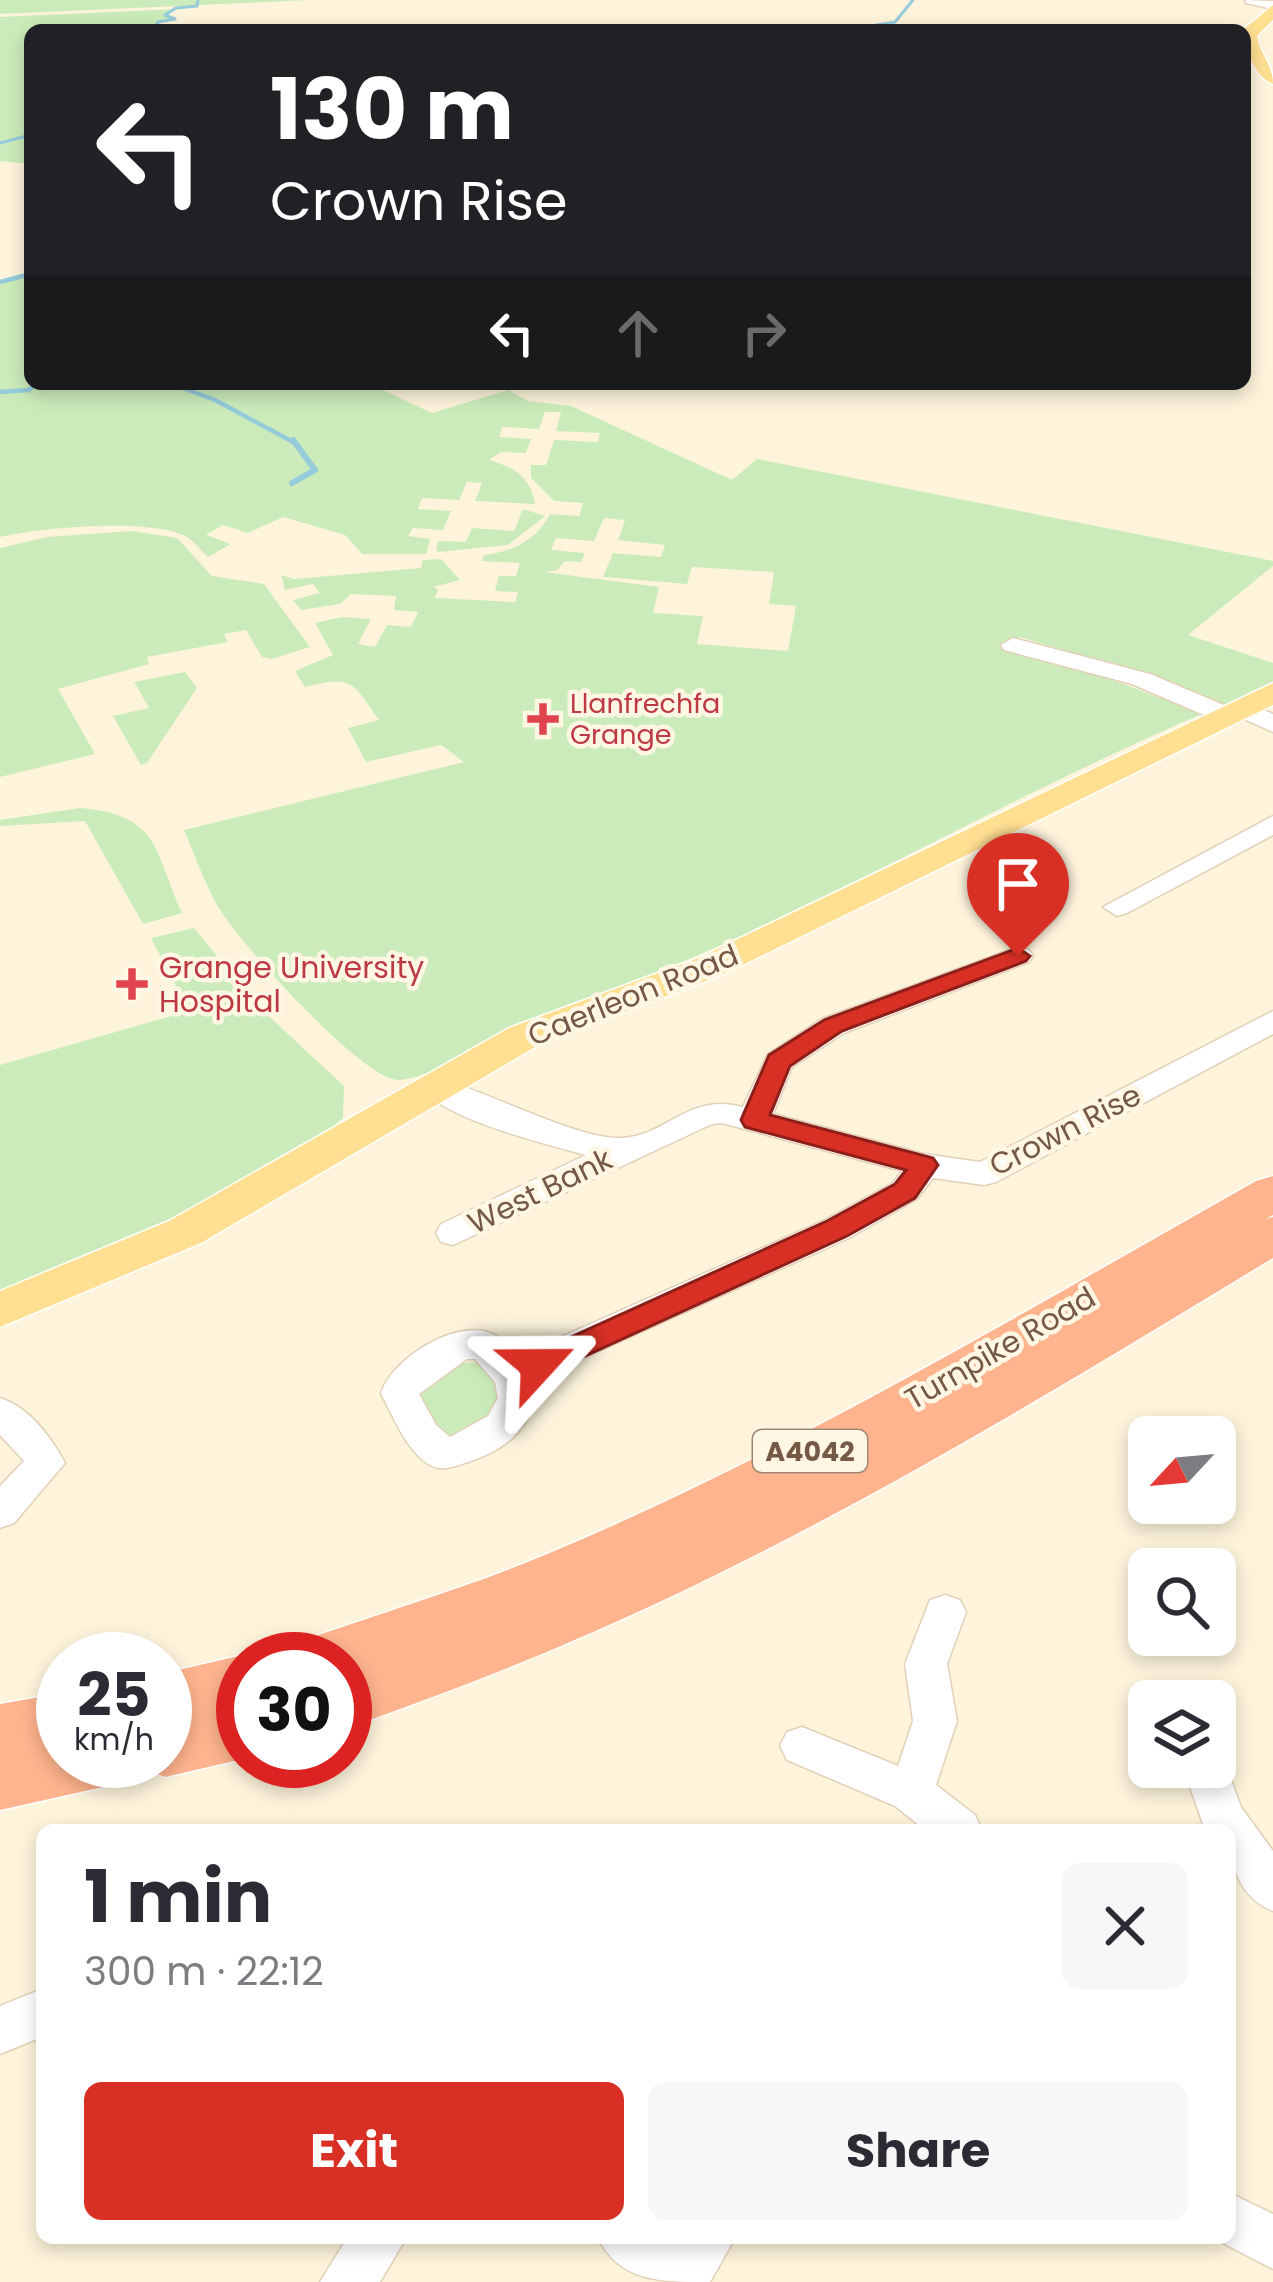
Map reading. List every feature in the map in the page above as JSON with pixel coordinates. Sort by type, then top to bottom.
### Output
[{"type":"highway","name":"Turnpike Road","points":[[372,1644],[546,1582],[721,1498],[904,1403],[1273,1192]]},
{"type":"highway","name":"Turnpike Road","points":[[372,1692],[561,1623],[753,1532],[934,1434],[1273,1235]]},
{"type":"highway","points":[[0,1732],[36,1725]]},
{"type":"highway","points":[[0,1781],[36,1774]]},
{"type":"main road","points":[[1251,32],[1273,8]]},
{"type":"main road","points":[[1251,49],[1273,79]]},
{"type":"main road","name":"Caerleon Road","points":[[0,1310],[185,1232],[524,1037],[709,967],[1092,778],[1254,711]]},
{"type":"street","points":[[1250,0],[1273,8]]},
{"type":"street","points":[[1013,645],[1254,711]]},
{"type":"street","points":[[1117,907],[1273,824]]},
{"type":"street","points":[[754,1120],[778,1061],[833,1026],[1018,956]]},
{"type":"street","name":"Crown Rise","points":[[627,1149],[703,1113],[754,1120],[924,1165],[984,1174],[1273,1022]]},
{"type":"street","points":[[437,1088],[471,1107],[603,1148],[627,1149]]},
{"type":"street","name":"West Bank","points":[[453,1233],[627,1149]]},
{"type":"street","points":[[514,1373],[837,1228],[905,1191],[924,1165]]},
{"type":"street","points":[[0,1412],[46,1463],[0,1512]]},
{"type":"street","points":[[911,1792],[935,1721],[926,1664],[945,1612]]},
{"type":"street","points":[[802,1746],[911,1792],[951,1824]]},
{"type":"street","points":[[1212,1788],[1227,1824]]},
{"type":"street","points":[[1236,1837],[1273,1889]]},
{"type":"street","points":[[0,2030],[36,2015]]},
{"type":"street","points":[[1236,2222],[1273,2243]]},
{"type":"street","points":[[347,2282],[376,2244]]},
{"type":"street","points":[[631,2244],[678,2282],[705,2244]]},
{"type":"green space","points":[[0,0],[310,0],[0,14]]},
{"type":"green space","points":[[175,9],[167,15],[175,19],[157,24],[24,24],[24,163],[0,161],[0,17]]},
{"type":"green space","name":"Llanfrechfa Grange","points":[[24,276],[24,390],[383,390],[432,413],[508,390],[528,401],[571,406],[732,480],[757,459],[1273,561],[1273,566],[1188,635],[1273,663],[1273,687],[1224,711],[1121,668],[1020,637],[1008,652],[1064,661],[1202,714],[761,928],[540,1020],[447,1065],[398,1080],[380,1074],[330,1033],[249,947],[217,905],[184,830],[464,762],[441,745],[366,762],[348,728],[379,720],[363,697],[343,682],[305,687],[295,671],[333,655],[315,623],[342,617],[371,619],[358,644],[375,647],[387,625],[411,627],[418,612],[394,610],[396,596],[351,594],[340,604],[301,610],[293,600],[320,593],[313,584],[285,590],[281,575],[294,579],[421,568],[423,560],[441,559],[460,580],[433,587],[438,589],[435,598],[515,602],[518,592],[495,591],[499,576],[516,576],[520,563],[482,561],[484,555],[523,543],[550,514],[579,516],[583,503],[554,501],[531,478],[531,465],[546,465],[554,440],[598,442],[600,433],[556,431],[561,412],[545,412],[539,429],[502,427],[499,437],[531,439],[526,453],[501,452],[489,460],[520,475],[535,504],[475,501],[482,483],[467,482],[459,500],[422,498],[418,509],[451,511],[443,530],[413,528],[408,536],[430,539],[426,554],[362,554],[345,535],[283,517],[248,533],[223,525],[206,535],[231,544],[208,557],[187,537],[149,527],[67,528],[0,537],[0,282]],"holes":[[[604,518],[625,520],[618,540],[665,545],[661,557],[613,553],[603,577],[687,584],[692,567],[774,572],[769,604],[796,606],[788,651],[697,644],[703,616],[653,613],[659,587],[544,572],[557,570],[565,561],[581,562],[585,553],[551,550],[556,538],[594,541]]]},
{"type":"green space","points":[[523,509],[545,516],[508,545],[438,552],[439,541],[466,542],[472,528],[514,531]]},
{"type":"green space","points":[[131,531],[177,538],[212,576],[264,584],[310,647],[272,659],[262,657],[246,630],[224,634],[228,642],[147,657],[149,664],[58,689],[95,754],[0,777],[0,548],[47,537]]},
{"type":"green space","points":[[185,672],[197,688],[147,763],[141,765],[113,716],[149,708],[134,682]]},
{"type":"green space","points":[[80,808],[126,818],[140,827],[158,853],[182,913],[143,924],[85,821],[0,826],[0,820]]},
{"type":"green space","points":[[194,928],[259,1007],[344,1086],[343,1118],[307,1146],[224,1196],[134,1239],[0,1290],[0,1065],[189,1011],[151,938]]},
{"type":"green space","points":[[482,1362],[503,1394],[482,1433],[444,1438],[413,1390],[458,1363]]},
{"type":"waterway","points":[[157,24],[175,19],[165,15],[176,8],[197,6],[198,0]]},
{"type":"waterway","points":[[883,24],[895,22],[913,0]]},
{"type":"waterway","points":[[0,143],[24,137]]},
{"type":"waterway","points":[[0,282],[24,276]]},
{"type":"waterway","points":[[0,392],[29,390]]},
{"type":"waterway","points":[[188,390],[295,443]]},
{"type":"waterway","points":[[292,483],[315,470],[293,440]]},
{"type":"place","name":"Llanfrechfa Grange","points":[[543,719]]},
{"type":"place","name":"Grange University Hospital","points":[[132,984]]},
{"type":"route","points":[[538,1365],[837,1228],[905,1191],[924,1165],[754,1120],[778,1061],[833,1026],[1018,956]]}]
